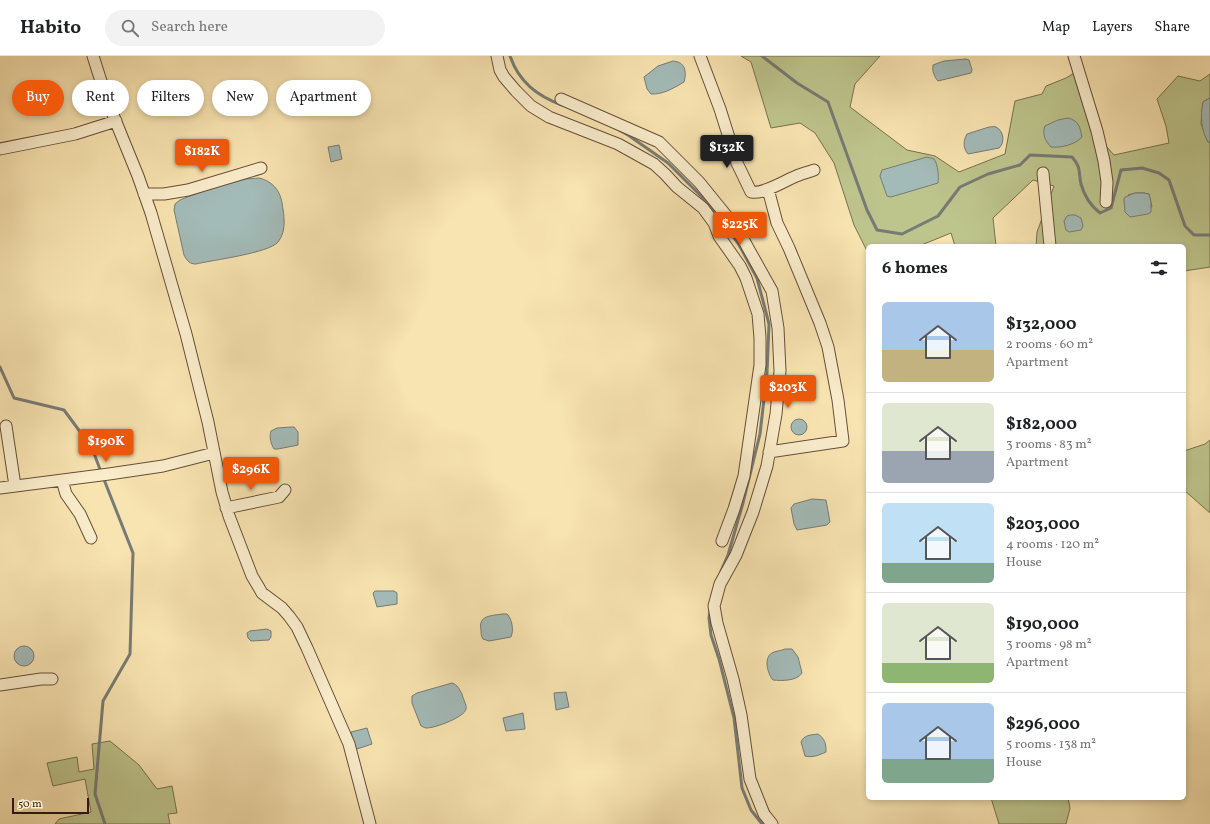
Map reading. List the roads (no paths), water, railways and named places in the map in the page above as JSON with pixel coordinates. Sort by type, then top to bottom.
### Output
[{"type":"street","points":[[93,56],[107,100],[138,176],[186,334],[208,422],[226,508],[252,576],[262,594],[282,608],[289,616],[307,648],[349,744],[370,824]]},
{"type":"street","points":[[497,56],[500,70],[504,77],[531,106],[549,117],[618,144],[654,164],[677,187],[703,208],[746,278],[758,314],[760,365],[744,476],[722,541]]},
{"type":"street","points":[[700,56],[720,109],[737,164],[751,192],[754,193],[768,189],[798,175],[814,170]]},
{"type":"street","points":[[1074,56],[1097,131],[1104,161],[1107,182],[1106,202]]},
{"type":"street","points":[[560,99],[659,142],[698,182],[738,230],[772,290],[778,328],[780,371],[776,414],[766,466],[753,512],[736,555],[720,584],[714,606],[741,715],[750,779],[764,814],[772,824]]},
{"type":"street","points":[[0,149],[75,134],[116,122]]},
{"type":"street","points":[[144,194],[164,194],[188,190],[261,168]]},
{"type":"street","points":[[1043,173],[1050,244]]},
{"type":"street","points":[[768,189],[777,223],[820,323],[828,347],[838,400],[842,441],[769,452]]},
{"type":"street","points":[[6,426],[14,486]]},
{"type":"street","points":[[0,488],[163,466],[214,453]]},
{"type":"street","points":[[62,480],[66,494],[80,514],[91,538]]},
{"type":"street","points":[[226,508],[279,497],[284,490]]},
{"type":"street","points":[[0,686],[41,679],[52,679]]},
{"type":"water","points":[[969,60],[972,70],[971,73],[938,81],[935,78],[933,65],[944,61]]},
{"type":"water","points":[[673,61],[683,65],[685,71],[684,82],[664,92],[651,94],[647,89],[644,77],[658,66]]},
{"type":"water","points":[[1210,98],[1210,142],[1208,142],[1202,123],[1202,112],[1203,102]]},
{"type":"water","points":[[1068,118],[1077,123],[1081,130],[1082,137],[1079,140],[1067,145],[1051,147],[1045,137],[1045,126],[1058,120]]},
{"type":"water","points":[[989,127],[996,127],[1001,131],[1003,140],[1001,146],[999,148],[968,154],[964,144],[967,134]]},
{"type":"water","points":[[339,145],[342,159],[331,162],[328,147]]},
{"type":"water","points":[[927,157],[934,159],[935,161],[938,171],[938,183],[891,197],[887,196],[880,176],[882,170]]},
{"type":"water","points":[[259,178],[268,181],[275,187],[281,198],[284,228],[278,242],[264,250],[240,256],[196,264],[189,262],[184,255],[174,210],[175,204],[180,200],[223,183],[227,184],[246,179]]},
{"type":"water","points":[[1135,193],[1149,194],[1151,212],[1148,214],[1130,217],[1125,212],[1125,197]]},
{"type":"water","points":[[1075,215],[1081,218],[1083,226],[1081,230],[1069,232],[1066,230],[1064,221],[1067,216]]},
{"type":"water","points":[[799,419],[805,421],[807,427],[805,433],[799,435],[793,433],[791,427],[793,421]]},
{"type":"water","points":[[294,427],[298,432],[298,445],[274,449],[270,436],[271,431],[277,428]]},
{"type":"water","points":[[812,499],[826,500],[830,522],[827,525],[797,530],[794,524],[791,508],[794,504]]},
{"type":"water","points":[[375,591],[394,591],[397,593],[397,604],[377,607],[373,593]]},
{"type":"water","points":[[507,614],[510,619],[512,628],[511,637],[489,641],[483,639],[481,634],[481,621],[486,617]]},
{"type":"water","points":[[267,629],[271,631],[271,637],[269,640],[251,641],[248,638],[247,633],[250,631]]},
{"type":"water","points":[[20,646],[28,646],[34,652],[34,660],[28,666],[20,666],[14,660],[14,652]]},
{"type":"water","points":[[785,649],[792,649],[798,657],[802,673],[797,678],[793,679],[773,680],[769,674],[767,666],[769,655]]},
{"type":"water","points":[[452,683],[457,686],[462,694],[466,706],[464,712],[449,722],[427,728],[421,726],[412,703],[412,696],[417,693]]},
{"type":"water","points":[[566,692],[569,707],[556,710],[554,693]]},
{"type":"water","points":[[523,713],[525,729],[506,731],[503,718]]},
{"type":"water","points":[[367,728],[372,744],[357,749],[355,748],[351,732]]},
{"type":"water","points":[[818,734],[825,742],[826,752],[808,757],[805,756],[801,742],[802,740],[808,736]]},
{"type":"waterway","points":[[510,56],[518,73],[530,87],[545,97],[562,105]]},
{"type":"waterway","points":[[762,56],[797,83],[828,102],[867,210],[877,230],[902,234],[938,216],[960,187],[988,174],[1020,165],[1030,155],[1072,157],[1078,167],[1084,192],[1091,204],[1100,213],[1111,208],[1121,170],[1142,168],[1159,173],[1169,180],[1185,226],[1194,235],[1210,235]]},
{"type":"waterway","points":[[619,130],[668,163],[708,203],[738,243],[757,278],[769,324],[767,373],[760,434],[743,503],[728,555],[721,571]]},
{"type":"waterway","points":[[0,367],[14,398],[64,410],[92,448],[101,472]]},
{"type":"waterway","points":[[103,477],[133,553],[130,654],[103,701],[95,794],[105,824]]},
{"type":"waterway","points":[[710,611],[709,618],[711,635],[719,659],[734,718],[742,788],[751,810],[762,824]]}]
